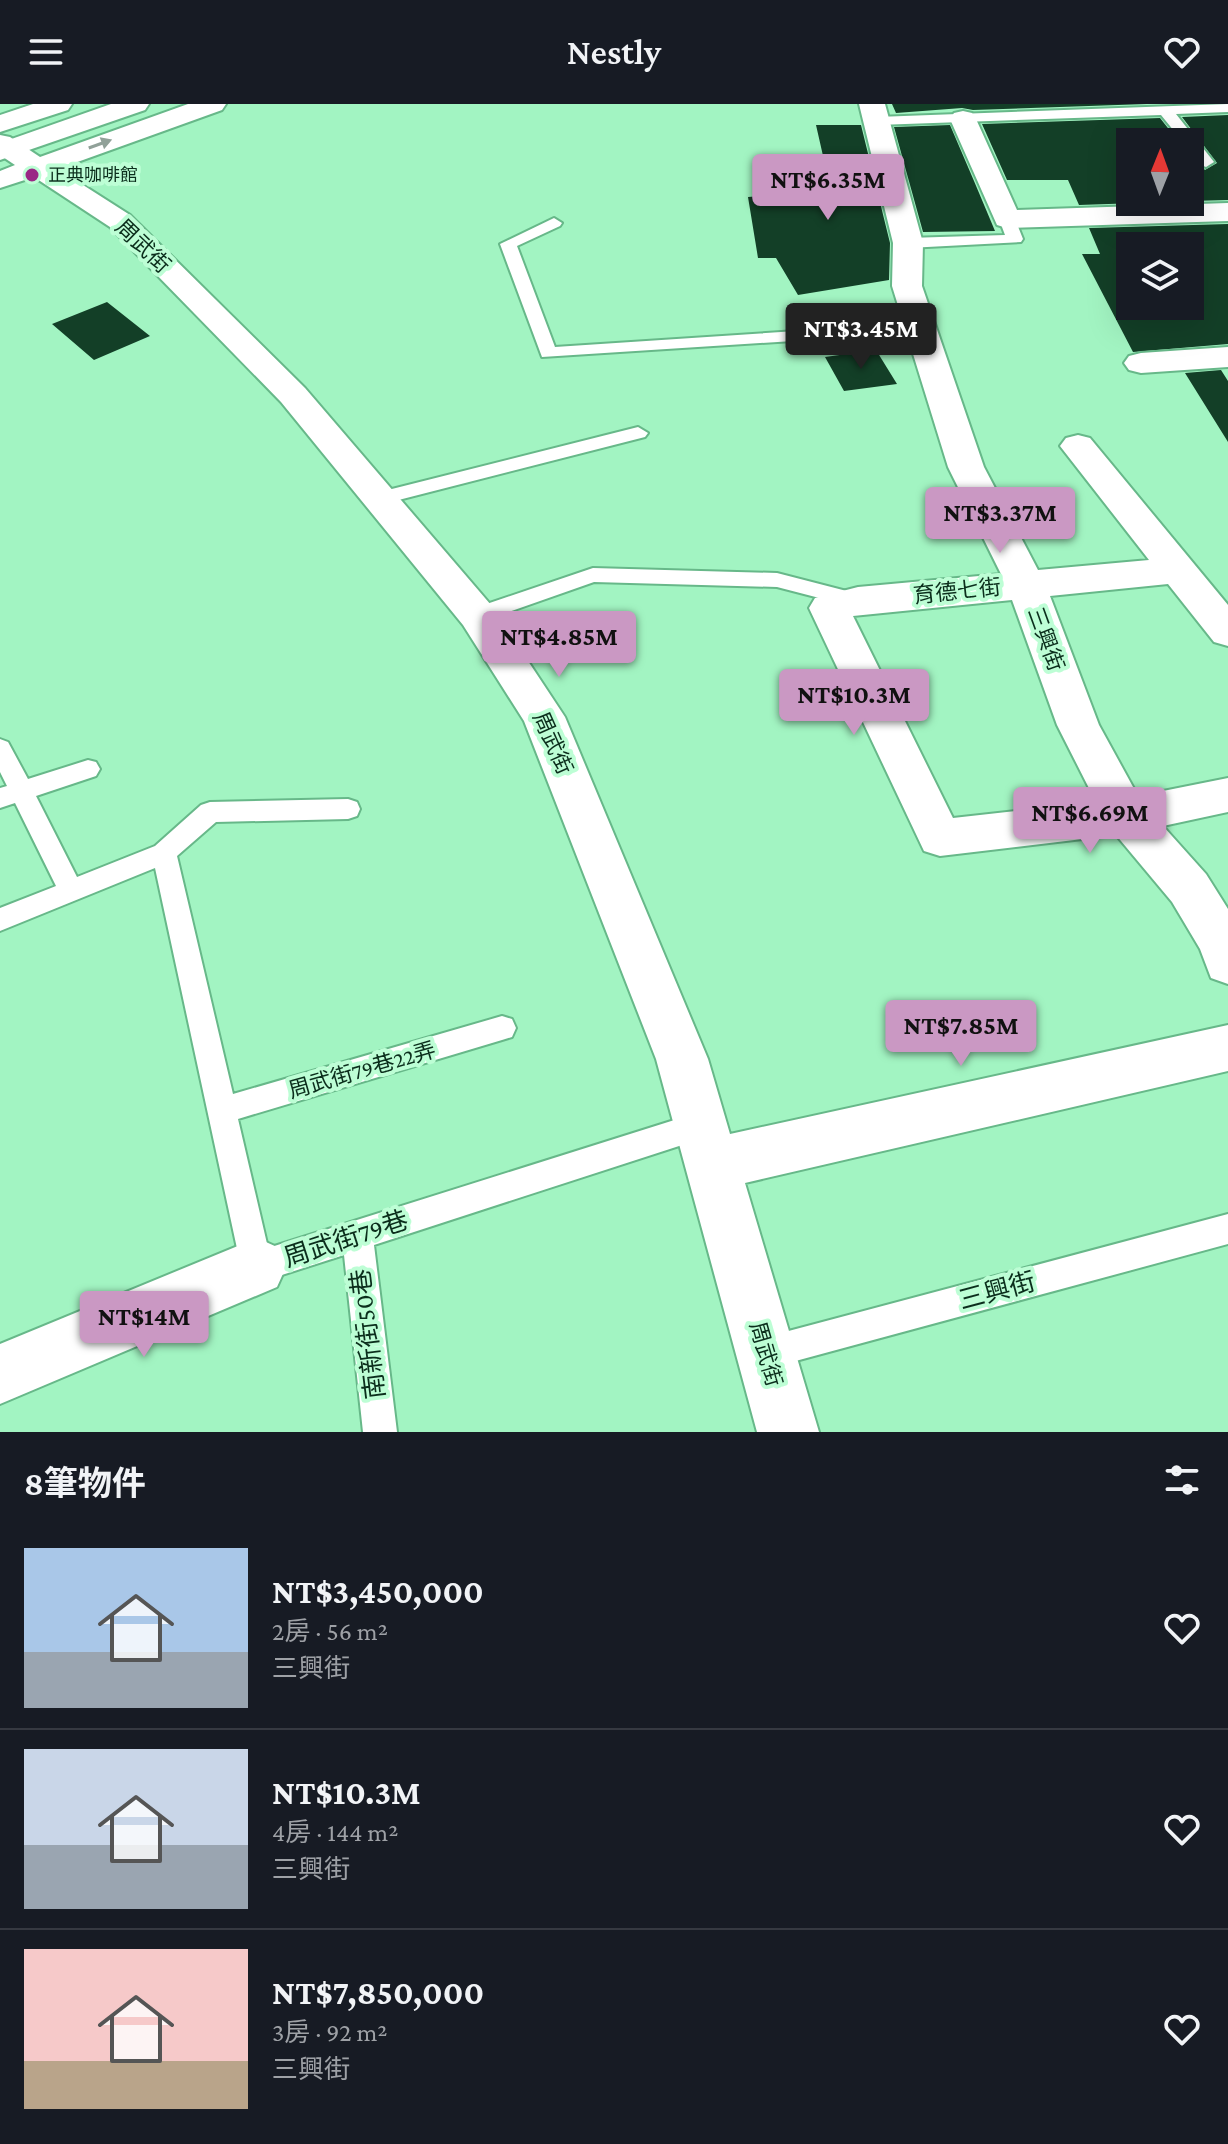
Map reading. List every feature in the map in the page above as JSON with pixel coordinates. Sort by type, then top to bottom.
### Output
[{"type":"street","points":[[7,152],[59,104]]},
{"type":"street","points":[[7,152],[136,104]]},
{"type":"street","points":[[7,152],[213,104]]},
{"type":"street","name":"三興街","points":[[874,113],[908,243],[907,286],[918,328],[966,467],[1026,584],[1078,725],[1126,816],[1189,888],[1224,945],[1228,963]]},
{"type":"street","points":[[978,114],[1007,219],[1228,212]]},
{"type":"street","name":"周武街","points":[[7,152],[65,183],[120,221],[293,395],[477,615],[544,717],[682,1059],[788,1432]]},
{"type":"street","points":[[1141,363],[1228,357]]},
{"type":"street","points":[[1078,446],[1228,632]]},
{"type":"street","name":"育德七街","points":[[843,604],[1181,570]]},
{"type":"street","points":[[843,604],[940,838],[1126,816],[1228,795]]},
{"type":"street","points":[[707,1144],[1228,1048]]},
{"type":"street","points":[[0,1374],[257,1267]]},
{"type":"lane","points":[[874,113],[978,114],[1228,108]]},
{"type":"lane","points":[[1166,111],[1206,162]]},
{"type":"lane","points":[[908,243],[1015,239],[1007,219]]},
{"type":"lane","points":[[554,223],[508,244],[548,353],[918,328]]},
{"type":"lane","points":[[379,499],[638,433]]},
{"type":"lane","points":[[477,615],[593,575],[777,580],[843,604]]},
{"type":"lane","points":[[0,748],[10,794],[71,891]]},
{"type":"lane","points":[[10,794],[88,769]]},
{"type":"lane","points":[[0,920],[164,853],[210,812],[348,809]]},
{"type":"lane","name":"周武街79巷","points":[[164,853],[257,1267],[357,1236],[707,1144]]},
{"type":"lane","name":"周武街79巷22弄","points":[[221,1111],[502,1028]]},
{"type":"lane","name":"三興街","points":[[766,1353],[1228,1229]]},
{"type":"lane","name":"南新街50巷","points":[[357,1236],[380,1432]]},
{"type":"building","points":[[892,104],[1147,104],[962,108],[896,113]]},
{"type":"building","points":[[1228,115],[1228,200],[1204,201],[1204,169],[1217,163],[1204,146],[1204,128],[1190,128],[1182,117]]},
{"type":"building","points":[[1160,118],[1168,128],[1116,128],[1116,204],[1079,205],[1068,180],[1007,180],[982,124]]},
{"type":"building","points":[[816,125],[861,125],[890,243],[889,280],[798,295],[776,258],[758,258],[748,197],[831,191]]},
{"type":"building","points":[[950,125],[995,231],[923,232],[894,127]]},
{"type":"building","points":[[1228,224],[1228,344],[1133,352],[1116,320],[1204,320],[1204,232],[1116,232],[1116,319],[1082,254],[1100,254],[1089,228]]},
{"type":"building","points":[[107,302],[150,336],[94,360],[52,324]]},
{"type":"building","points":[[876,350],[897,384],[844,391],[825,357]]},
{"type":"building","points":[[1221,370],[1228,381],[1228,442],[1185,373]]},
{"type":"place","name":"正典咖啡館","points":[[32,175]]}]
